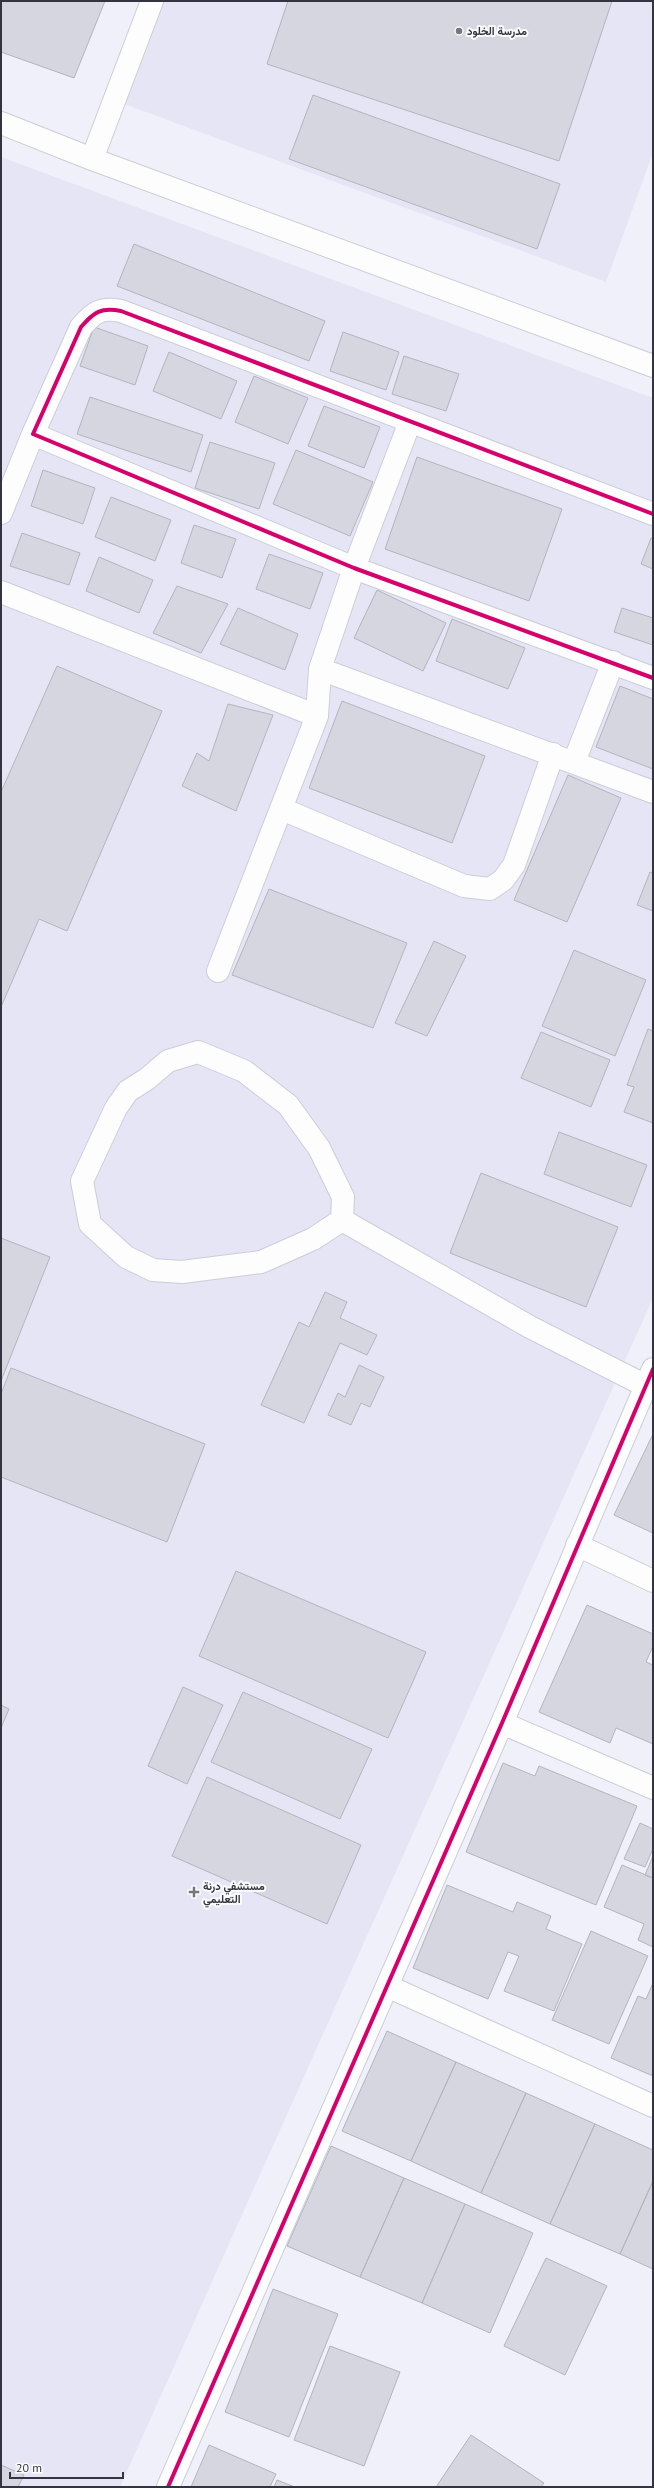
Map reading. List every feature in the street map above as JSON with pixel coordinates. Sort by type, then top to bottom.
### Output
[{"type":"street","points":[[92,159],[152,1]]},
{"type":"street","points":[[1,123],[92,159],[653,366]]},
{"type":"street","points":[[1,513],[33,434],[81,327],[92,314],[108,309],[129,314],[653,514]]},
{"type":"street","points":[[218,971],[318,716],[320,670],[354,568],[410,422]]},
{"type":"street","points":[[33,434],[354,568],[613,662],[653,678]]},
{"type":"street","points":[[1,592],[318,716]]},
{"type":"street","points":[[574,762],[613,662]]},
{"type":"street","points":[[320,670],[553,754],[653,792]]},
{"type":"street","points":[[282,809],[464,886],[490,889],[503,880],[514,865],[553,754]]},
{"type":"street","points":[[198,1052],[244,1071],[288,1105],[319,1148],[343,1197],[342,1220],[313,1239],[262,1262],[182,1272],[153,1270],[126,1257],[90,1224],[82,1181],[116,1108],[128,1091],[147,1079],[168,1061],[198,1052]]},
{"type":"street","points":[[168,2487],[502,1723],[649,1377],[530,1327],[342,1220]]},
{"type":"street","points":[[577,1545],[653,1581]]},
{"type":"street","points":[[502,1723],[653,1788]]},
{"type":"street","points":[[387,1986],[653,2106]]},
{"type":"shaded area","points":[[155,1],[653,1],[653,153],[606,282],[119,102]]},
{"type":"shaded area","name":"مستشفي درنة التعليمي","points":[[1,157],[653,398],[653,1298],[120,2487],[1,2487]]},
{"type":"building","points":[[1,1],[105,1],[74,78],[1,52]]},
{"type":"building","points":[[288,1],[612,1],[559,161],[267,64]]},
{"type":"building","points":[[313,95],[560,184],[537,249],[289,159]]},
{"type":"building","points":[[134,244],[325,321],[309,361],[117,286]]},
{"type":"building","points":[[94,327],[148,346],[135,385],[80,366]]},
{"type":"building","points":[[343,332],[399,352],[386,390],[330,371]]},
{"type":"building","points":[[169,352],[237,381],[221,419],[153,391]]},
{"type":"building","points":[[404,356],[459,374],[446,411],[392,394]]},
{"type":"building","points":[[254,376],[308,398],[288,444],[235,422]]},
{"type":"building","points":[[90,397],[203,435],[191,472],[77,434]]},
{"type":"building","points":[[324,406],[380,427],[364,468],[308,446]]},
{"type":"building","points":[[210,442],[275,463],[259,509],[195,488]]},
{"type":"building","points":[[296,450],[373,482],[350,536],[273,504]]},
{"type":"building","points":[[417,457],[562,509],[529,601],[385,549]]},
{"type":"building","points":[[43,470],[95,488],[83,524],[31,506]]},
{"type":"building","points":[[111,497],[171,520],[155,561],[95,537]]},
{"type":"building","points":[[194,525],[236,539],[222,578],[181,563]]},
{"type":"building","points":[[22,533],[80,553],[69,585],[10,566]]},
{"type":"building","points":[[651,538],[653,538],[653,569],[641,564]]},
{"type":"building","points":[[269,554],[323,573],[310,609],[256,589]]},
{"type":"building","points":[[99,557],[153,580],[139,613],[86,591]]},
{"type":"building","points":[[177,586],[228,604],[201,653],[153,633]]},
{"type":"building","points":[[377,590],[446,623],[423,671],[354,638]]},
{"type":"building","points":[[238,608],[298,634],[285,670],[220,644]]},
{"type":"building","points":[[622,608],[653,618],[653,645],[614,632]]},
{"type":"building","points":[[452,619],[525,648],[508,689],[436,661]]},
{"type":"building","points":[[57,666],[162,711],[67,931],[39,919],[1,1007],[1,792]]},
{"type":"building","points":[[620,686],[653,699],[653,769],[596,747]]},
{"type":"building","points":[[342,701],[485,756],[452,843],[309,788]]},
{"type":"building","points":[[228,704],[273,715],[236,811],[182,786],[197,753],[209,761]]},
{"type":"building","points":[[568,775],[621,798],[567,922],[514,900]]},
{"type":"building","points":[[650,872],[653,873],[653,911],[637,905]]},
{"type":"building","points":[[269,889],[407,943],[373,1028],[232,975]]},
{"type":"building","points":[[434,941],[466,956],[427,1036],[395,1023]]},
{"type":"building","points":[[574,950],[646,980],[615,1056],[542,1026]]},
{"type":"building","points":[[648,1029],[653,1031],[653,1123],[624,1112],[634,1087],[627,1085]]},
{"type":"building","points":[[541,1032],[610,1060],[591,1107],[521,1078]]},
{"type":"building","points":[[559,1132],[647,1165],[631,1207],[544,1174]]},
{"type":"building","points":[[481,1173],[618,1227],[586,1307],[450,1253]]},
{"type":"building","points":[[1,1238],[50,1257],[1,1381]]},
{"type":"building","points":[[325,1292],[347,1302],[340,1318],[377,1335],[367,1355],[340,1343],[304,1423],[261,1405],[299,1322],[309,1327]]},
{"type":"building","points":[[359,1365],[384,1377],[370,1407],[361,1403],[351,1425],[328,1415],[338,1393],[345,1397]]},
{"type":"building","points":[[11,1368],[205,1444],[167,1542],[1,1477],[1,1394]]},
{"type":"building","points":[[653,1434],[653,1533],[614,1515]]},
{"type":"building","points":[[236,1571],[426,1652],[388,1738],[199,1656]]},
{"type":"building","points":[[587,1605],[653,1634],[653,1646],[646,1662],[653,1665],[653,1744],[616,1728],[610,1743],[539,1712]]},
{"type":"building","points":[[183,1687],[223,1705],[187,1784],[148,1766]]},
{"type":"building","points":[[243,1692],[372,1749],[340,1819],[211,1762]]},
{"type":"building","points":[[1,1705],[9,1709],[1,1728]]},
{"type":"building","points":[[503,1763],[535,1776],[539,1766],[637,1806],[596,1905],[466,1852]]},
{"type":"building","points":[[207,1777],[361,1845],[327,1924],[172,1856]]},
{"type":"building","points":[[640,1823],[653,1829],[653,1849],[645,1867],[624,1859]]},
{"type":"building","points":[[653,1856],[653,1878],[645,1875]]},
{"type":"building","points":[[622,1865],[653,1878],[653,1947],[638,1940],[644,1924],[604,1907]]},
{"type":"building","points":[[447,1885],[513,1912],[517,1902],[551,1916],[546,1929],[582,1944],[554,2011],[504,1991],[519,1956],[508,1952],[488,1999],[413,1968]]},
{"type":"building","points":[[591,1931],[648,1956],[609,2044],[552,2020]]},
{"type":"building","points":[[653,1983],[653,2076],[611,2058],[638,1996],[646,1999]]},
{"type":"building","points":[[387,2031],[456,2062],[411,2161],[342,2131]]},
{"type":"building","points":[[456,2062],[526,2093],[481,2193],[411,2161]]},
{"type":"building","points":[[526,2093],[595,2124],[550,2224],[481,2193]]},
{"type":"building","points":[[595,2124],[653,2150],[653,2181],[620,2254],[550,2224]]},
{"type":"building","points":[[331,2146],[404,2178],[360,2277],[287,2246]]},
{"type":"building","points":[[404,2178],[465,2204],[422,2303],[360,2277]]},
{"type":"building","points":[[653,2181],[653,2269],[620,2254]]},
{"type":"building","points":[[465,2204],[533,2233],[490,2333],[422,2303]]},
{"type":"building","points":[[546,2258],[607,2286],[565,2375],[504,2346]]},
{"type":"building","points":[[273,2289],[338,2314],[289,2437],[225,2412]]},
{"type":"building","points":[[330,2346],[400,2372],[364,2466],[294,2440]]},
{"type":"building","points":[[471,2435],[544,2483],[541,2487],[436,2487]]},
{"type":"building","points":[[209,2445],[276,2474],[270,2487],[191,2487]]},
{"type":"building","points":[[1,2465],[24,2475],[18,2487],[1,2487]]},
{"type":"building","points":[[277,2480],[295,2487],[274,2487]]},
{"type":"cycle path","points":[[653,514],[121,311],[114,310],[103,310],[94,314],[81,327],[33,434],[354,568],[653,678]]},
{"type":"cycle path","points":[[168,2487],[502,1723],[653,1369]]},
{"type":"place","name":"مدرسة الخلود","points":[[459,31]]},
{"type":"place","name":"مستشفي درنة التعليمي","points":[[194,1892]]}]
